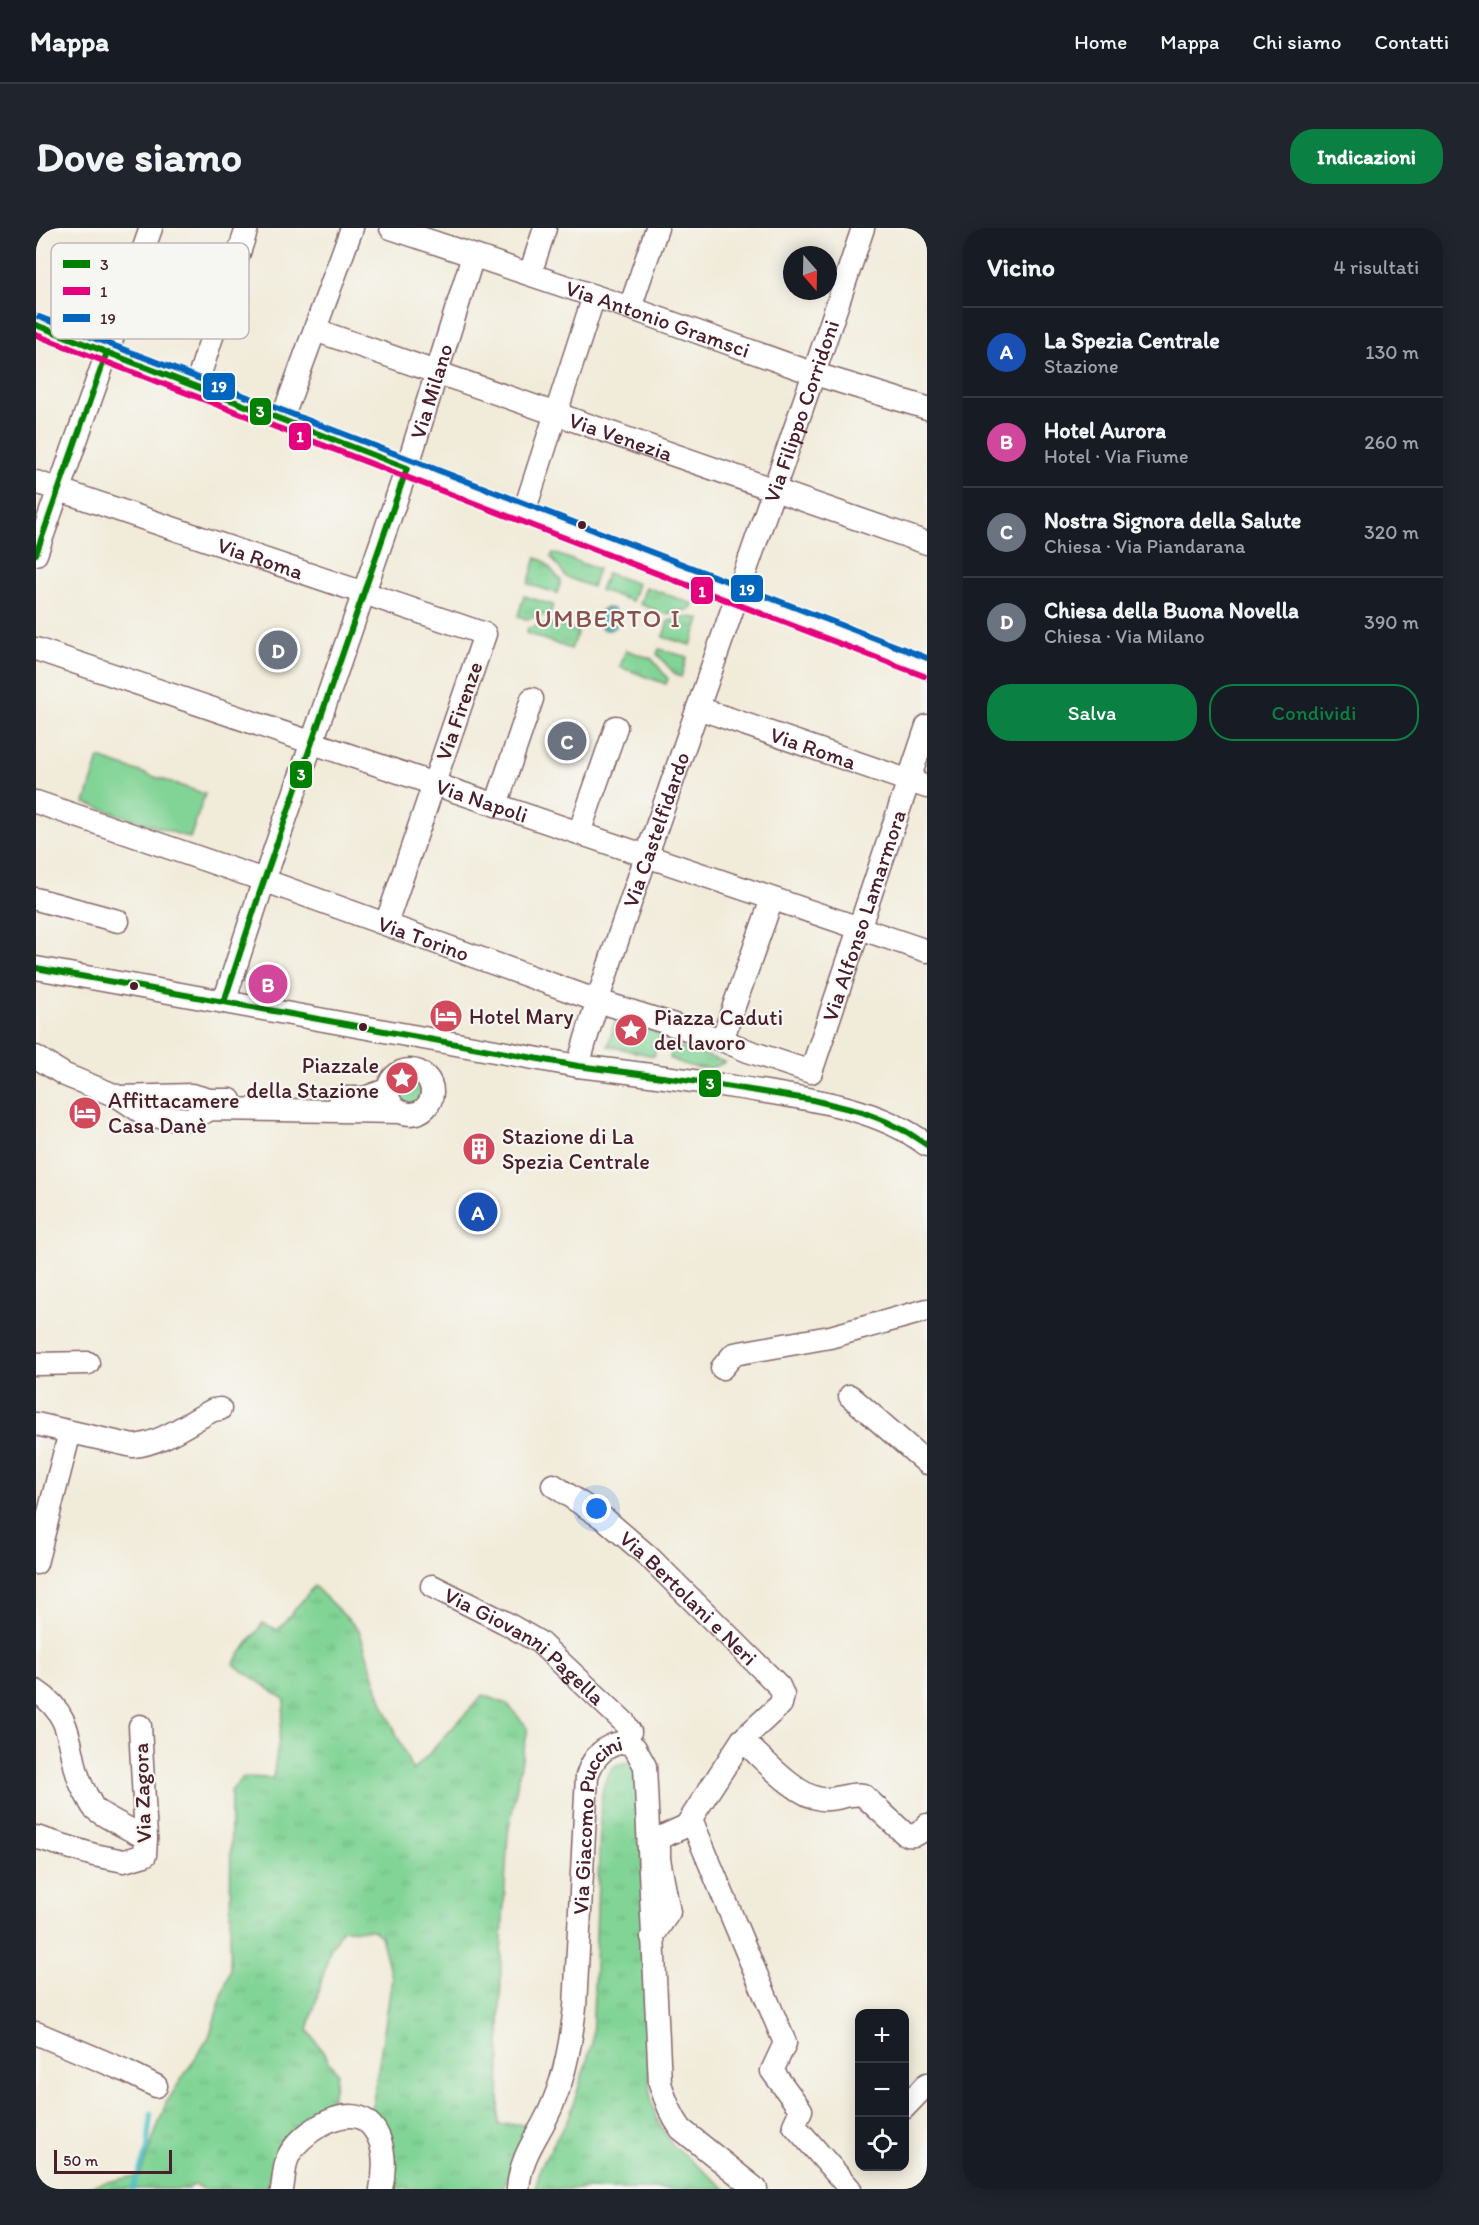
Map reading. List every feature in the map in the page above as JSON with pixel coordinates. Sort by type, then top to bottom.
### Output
[{"type":"street","points":[[146,243],[151,228]]},
{"type":"street","points":[[242,243],[247,228]]},
{"type":"street","points":[[282,419],[352,228]]},
{"type":"street","name":"Via Antonio Gramsci","points":[[391,228],[630,308],[815,374],[927,408]]},
{"type":"street","points":[[530,274],[545,228]]},
{"type":"street","points":[[630,308],[657,228]]},
{"type":"street","name":"Via Filippo Corridoni","points":[[737,594],[815,374],[863,228]]},
{"type":"street","name":"Via Milano","points":[[224,1002],[311,742],[407,468],[473,256]]},
{"type":"street","points":[[524,512],[594,296]]},
{"type":"street","points":[[36,325],[51,331]]},
{"type":"street","name":"Via Venezia","points":[[315,330],[927,543]]},
{"type":"street","points":[[73,339],[927,668]]},
{"type":"street","points":[[36,554],[112,339]]},
{"type":"street","points":[[196,386],[211,339]]},
{"type":"street","name":"Via Roma","points":[[36,482],[485,634]]},
{"type":"street","name":"Via Castelfidardo","points":[[578,1066],[737,594]]},
{"type":"street","name":"Via Firenze","points":[[386,924],[485,634]]},
{"type":"street","name":"Via Napoli","points":[[36,649],[927,951]]},
{"type":"street","points":[[496,805],[532,699]]},
{"type":"street","name":"Via Roma","points":[[698,708],[918,784]]},
{"type":"street","name":"Via Alfonso Lamarmora","points":[[811,1072],[858,928],[918,784],[927,726]]},
{"type":"street","points":[[579,833],[616,727]]},
{"type":"street","name":"Via Torino","points":[[36,802],[264,880],[598,1001],[722,1040],[811,1072]]},
{"type":"street","points":[[36,899],[118,921]]},
{"type":"street","points":[[722,1040],[772,899]]},
{"type":"street","points":[[36,968],[578,1066],[656,1075],[810,1100],[882,1119],[927,1144]]},
{"type":"street","points":[[37,1058],[65,1075],[119,1097],[143,1113],[160,1117],[190,1119],[210,1100],[281,1101],[364,1098],[389,1089]]},
{"type":"street","points":[[202,1106],[417,1113],[428,1104],[432,1090],[427,1078],[415,1071],[401,1072],[391,1082],[389,1089],[392,1103],[402,1112]]},
{"type":"street","points":[[722,1368],[734,1354],[830,1337],[927,1310]]},
{"type":"street","points":[[36,1364],[88,1363]]},
{"type":"street","points":[[850,1396],[927,1463]]},
{"type":"street","points":[[36,1424],[133,1446],[155,1442],[213,1410],[220,1409]]},
{"type":"street","points":[[36,1563],[70,1432]]},
{"type":"street","name":"Via Bertolani e Neri","points":[[553,1485],[606,1520],[649,1557],[779,1686],[783,1699],[781,1704],[742,1740]]},
{"type":"street","name":"Via Giovanni Pagella","points":[[432,1586],[539,1642],[620,1717],[630,1732],[627,1742]]},
{"type":"street","points":[[36,1691],[45,1697],[61,1715],[69,1732],[81,1785],[94,1808],[146,1838]]},
{"type":"street","name":"Via Zagora","points":[[36,1837],[124,1862],[145,1855],[140,1726]]},
{"type":"street","points":[[652,1937],[669,1912],[659,1859],[659,1841],[664,1836],[686,1827],[742,1740],[791,1784],[809,1795],[832,1800],[855,1794],[863,1795],[909,1836],[920,1833],[927,1825]]},
{"type":"street","name":"Via Giacomo Puccini","points":[[518,2189],[519,2175],[526,2153],[553,2103],[564,2073],[571,2038],[575,2007],[587,1776],[591,1763],[599,1754],[614,1744],[627,1742],[635,1748],[645,1766],[660,2083],[668,2108],[681,2129],[756,2189]]},
{"type":"street","points":[[691,1819],[785,2043],[772,2071],[801,2110],[794,2126],[850,2189]]},
{"type":"street","points":[[36,2033],[156,2086]]},
{"type":"street","points":[[909,2103],[927,2084]]},
{"type":"street","points":[[282,2189],[288,2157],[303,2137],[324,2122],[353,2117],[364,2119],[378,2138],[385,2165],[381,2189]]},
{"type":"green space","points":[[553,553],[598,569],[592,587],[566,577],[551,557]]},
{"type":"green space","points":[[536,558],[544,561],[561,581],[557,593],[528,584]]},
{"type":"green space","points":[[607,573],[638,584],[632,601],[600,590]]},
{"type":"green space","points":[[646,587],[693,604],[691,609],[666,614],[640,604]]},
{"type":"green space","points":[[524,596],[553,605],[550,614],[526,619],[518,616]]},
{"type":"green space","points":[[692,617],[700,619],[691,645],[663,637],[668,621]]},
{"type":"green space","points":[[552,623],[578,632],[571,649],[526,633],[528,628]]},
{"type":"green space","points":[[659,649],[687,657],[681,677],[676,675],[657,654]]},
{"type":"green space","points":[[626,650],[652,659],[668,679],[666,684],[620,667]]},
{"type":"green space","points":[[99,758],[205,794],[190,838],[85,803]]},
{"type":"green space","points":[[616,1019],[661,1034],[654,1056],[608,1046]]},
{"type":"green space","points":[[673,1045],[725,1062],[704,1068],[683,1064],[670,1058]]},
{"type":"green space","points":[[410,1078],[420,1082],[424,1092],[420,1102],[410,1106],[400,1102],[396,1092],[400,1082]]},
{"type":"green space","points":[[314,1586],[359,1630],[383,1704],[413,1771],[483,1695],[507,1704],[528,1728],[508,1833],[501,1955],[499,2125],[536,2123],[502,2189],[391,2189],[382,2129],[372,2109],[392,1979],[381,1936],[373,1930],[342,1929],[330,1950],[308,2030],[337,2073],[329,2115],[276,2157],[267,2189],[203,2189],[195,2184],[188,2189],[89,2189],[89,2186],[140,2175],[166,2103],[209,2037],[230,1970],[231,1791],[243,1777],[273,1778],[285,1700],[233,1664],[263,1623],[278,1630]]},
{"type":"green space","points":[[626,1762],[635,1770],[640,1788],[650,2093],[656,2118],[672,2145],[726,2189],[535,2189],[541,2166],[570,2115],[592,2044],[601,1801],[603,1788],[610,1771]]},
{"type":"water","points":[[608,608],[616,611],[619,619],[616,627],[608,630],[600,627],[597,619],[600,611]]},
{"type":"waterway","points":[[132,2189],[147,2150],[151,2113]]},
{"type":"transit line","name":"19","points":[[39,317],[51,322]]},
{"type":"transit line","name":"3","points":[[36,325],[51,331]]},
{"type":"transit line","name":"1","points":[[36,335],[924,676]]},
{"type":"transit line","name":"3","points":[[72,339],[407,468],[224,1002]]},
{"type":"transit line","name":"19","points":[[96,339],[927,658]]},
{"type":"transit line","name":"3","points":[[36,554],[107,352]]},
{"type":"transit line","name":"3","points":[[36,968],[578,1066],[813,1100],[862,1112],[885,1121],[927,1145]]},
{"type":"place","name":"Chiesa della Buona Novella","points":[[278,650]]},
{"type":"place","name":"Nostra Signora della Salute","points":[[567,741]]},
{"type":"place","name":"Hotel Aurora","points":[[268,984]]},
{"type":"place","name":"Hotel Mary","points":[[446,1016]]},
{"type":"place","name":"Piazza Caduti del lavoro","points":[[631,1030]]},
{"type":"place","name":"Piazzale della Stazione","points":[[402,1078]]},
{"type":"place","name":"Affittacamere Casa Danè","points":[[85,1113]]},
{"type":"place","name":"Stazione di La Spezia Centrale","points":[[479,1149]]},
{"type":"place","name":"La Spezia Centrale","points":[[478,1212]]},
{"type":"district","name":"UMBERTO I","points":[[608,618]]}]
